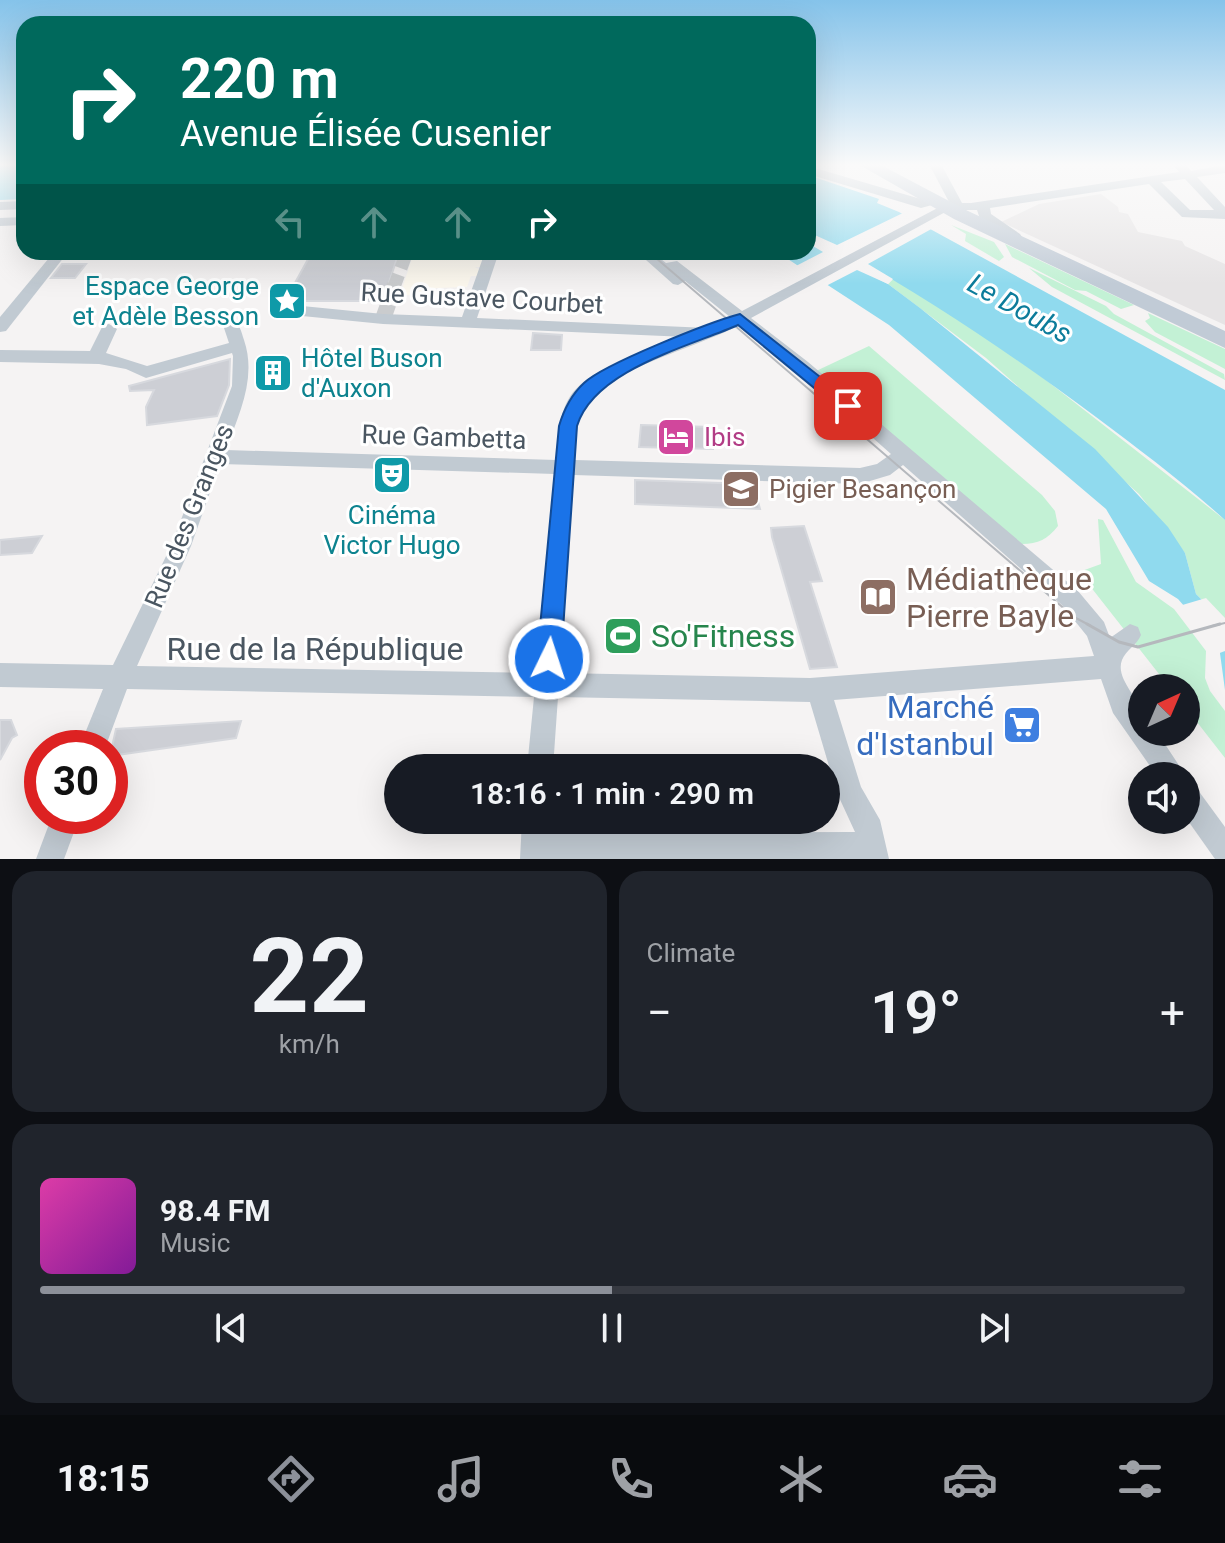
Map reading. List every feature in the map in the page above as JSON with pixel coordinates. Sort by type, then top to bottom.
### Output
[{"type":"main road","points":[[935,204],[1225,340]]},
{"type":"main road","points":[[937,204],[946,209]]},
{"type":"street","points":[[929,204],[946,209]]},
{"type":"street","points":[[945,204],[946,209]]},
{"type":"street","points":[[541,754],[563,467],[568,426],[581,394],[603,377],[727,326],[946,209],[989,204]]},
{"type":"street","points":[[1177,204],[1187,214],[1225,215]]},
{"type":"street","points":[[983,205],[985,216],[1038,253]]},
{"type":"street","points":[[0,327],[54,260]]},
{"type":"street","points":[[468,323],[489,260]]},
{"type":"street","points":[[653,260],[727,326],[802,366],[1070,598],[1096,630],[1122,704],[1163,762]]},
{"type":"street","points":[[672,264],[727,326]]},
{"type":"street","name":"Rue Gustave Courbet","points":[[282,309],[383,319],[680,332],[727,326]]},
{"type":"street","name":"Rue des Granges","points":[[99,730],[119,679],[181,546],[240,386],[238,346],[231,325]]},
{"type":"street","points":[[95,359],[109,329]]},
{"type":"street","points":[[660,354],[680,332]]},
{"type":"street","points":[[0,356],[95,359],[138,367],[146,372],[238,346]]},
{"type":"street","name":"Rue Gambetta","points":[[216,457],[860,476],[877,473],[904,454]]},
{"type":"street","points":[[1108,667],[1113,650],[1130,635]]},
{"type":"street","name":"Rue de la République","points":[[0,675],[819,690],[1108,667]]},
{"type":"street","points":[[534,842],[776,854],[871,842],[850,793],[819,690]]},
{"type":"street","points":[[1200,815],[1225,850]]},
{"type":"street","points":[[50,859],[59,834]]},
{"type":"shaded area","points":[[1039,204],[1114,204],[1119,212],[1128,214],[1138,232],[1182,241],[1185,246],[1225,264],[1225,325],[1001,222]]},
{"type":"shaded area","points":[[411,260],[483,260],[481,267],[475,267],[480,270],[478,276],[471,276],[467,287],[436,288],[434,292],[407,295],[401,292]]},
{"type":"green space","points":[[951,225],[994,242],[1004,257],[999,261],[965,241],[966,234]]},
{"type":"green space","points":[[1005,244],[1134,305],[1121,309],[1086,291],[1075,290],[1012,257]]},
{"type":"green space","points":[[1029,268],[1106,306],[1114,314],[1224,374],[1225,380],[1052,287]]},
{"type":"green space","points":[[893,279],[954,315],[1042,377],[1225,520],[1225,623],[1196,594],[1185,553],[1139,494],[986,358],[888,284]]},
{"type":"green space","points":[[1148,313],[1225,349],[1225,369],[1155,332],[1145,321],[1150,318]]},
{"type":"green space","points":[[869,346],[1042,495],[1055,511],[1058,526],[1054,531],[1041,541],[1018,544],[814,372]]},
{"type":"green space","points":[[1098,519],[1103,520],[1136,582],[1174,609],[1206,651],[1205,678],[1210,691],[1225,711],[1225,758],[1200,726],[1200,674],[1159,674],[1079,572],[1101,564]]},
{"type":"water","name":"Le Doubs","points":[[816,204],[880,204],[1225,390],[1225,520],[1145,454],[1026,367],[919,296],[816,236]]},
{"type":"water","points":[[816,247],[888,284],[1095,449],[1168,527],[1185,553],[1196,594],[1225,623],[1225,690],[1219,646],[1178,599],[1149,581],[1106,509],[889,325],[789,260],[816,260]]},
{"type":"pier","points":[[907,211],[935,227],[868,264],[893,279],[888,284],[857,270],[824,287],[794,267],[808,260],[816,260],[816,256],[823,252],[816,248],[816,243],[878,275],[816,240],[816,236],[837,245]]},
{"type":"pier","points":[[1206,598],[1225,618],[1225,651],[1217,654],[1179,606]]},
{"type":"building","points":[[308,260],[396,260],[383,301],[285,301]]},
{"type":"building","points":[[62,264],[86,264],[75,278],[51,278]]},
{"type":"building","points":[[533,333],[562,335],[561,350],[531,350]]},
{"type":"building","points":[[230,359],[229,385],[217,416],[147,425],[146,407],[154,390],[130,391],[129,386]]},
{"type":"building","name":"Ibis","points":[[641,425],[712,427],[713,449],[639,447]]},
{"type":"building","points":[[635,480],[750,484],[754,487],[760,509],[635,504]]},
{"type":"building","points":[[804,526],[822,581],[810,582],[837,667],[810,669],[772,537],[771,528]]},
{"type":"building","points":[[42,536],[32,553],[0,555],[0,540]]},
{"type":"building","points":[[0,720],[11,720],[17,735],[12,738],[0,760]]},
{"type":"building","points":[[241,721],[236,738],[128,753],[128,730],[116,729]]},
{"type":"tunnel","points":[[394,287],[404,260]]},
{"type":"tunnel","points":[[383,319],[395,285]]},
{"type":"tram line","points":[[658,260],[1074,617],[1091,626]]},
{"type":"tram line","points":[[1217,625],[1225,623]]},
{"type":"tram line","points":[[1087,624],[1119,642],[1138,647],[1217,625]]},
{"type":"tram line","points":[[1212,626],[1217,625]]},
{"type":"place","name":"Espace George et Adèle Besson","points":[[287,301]]},
{"type":"place","name":"Hôtel Buson d'Auxon","points":[[273,373]]},
{"type":"place","name":"Ibis","points":[[676,437]]},
{"type":"place","name":"Cinéma Victor Hugo","points":[[392,475]]},
{"type":"place","name":"Pigier Besançon","points":[[741,489]]},
{"type":"place","name":"Médiathèque Pierre Bayle","points":[[878,597]]},
{"type":"place","name":"So'Fitness","points":[[623,636]]},
{"type":"place","name":"Marché d'Istanbul","points":[[1022,725]]},
{"type":"route","points":[[549,659],[563,467],[568,426],[581,394],[603,377],[740,319],[848,406]]}]
